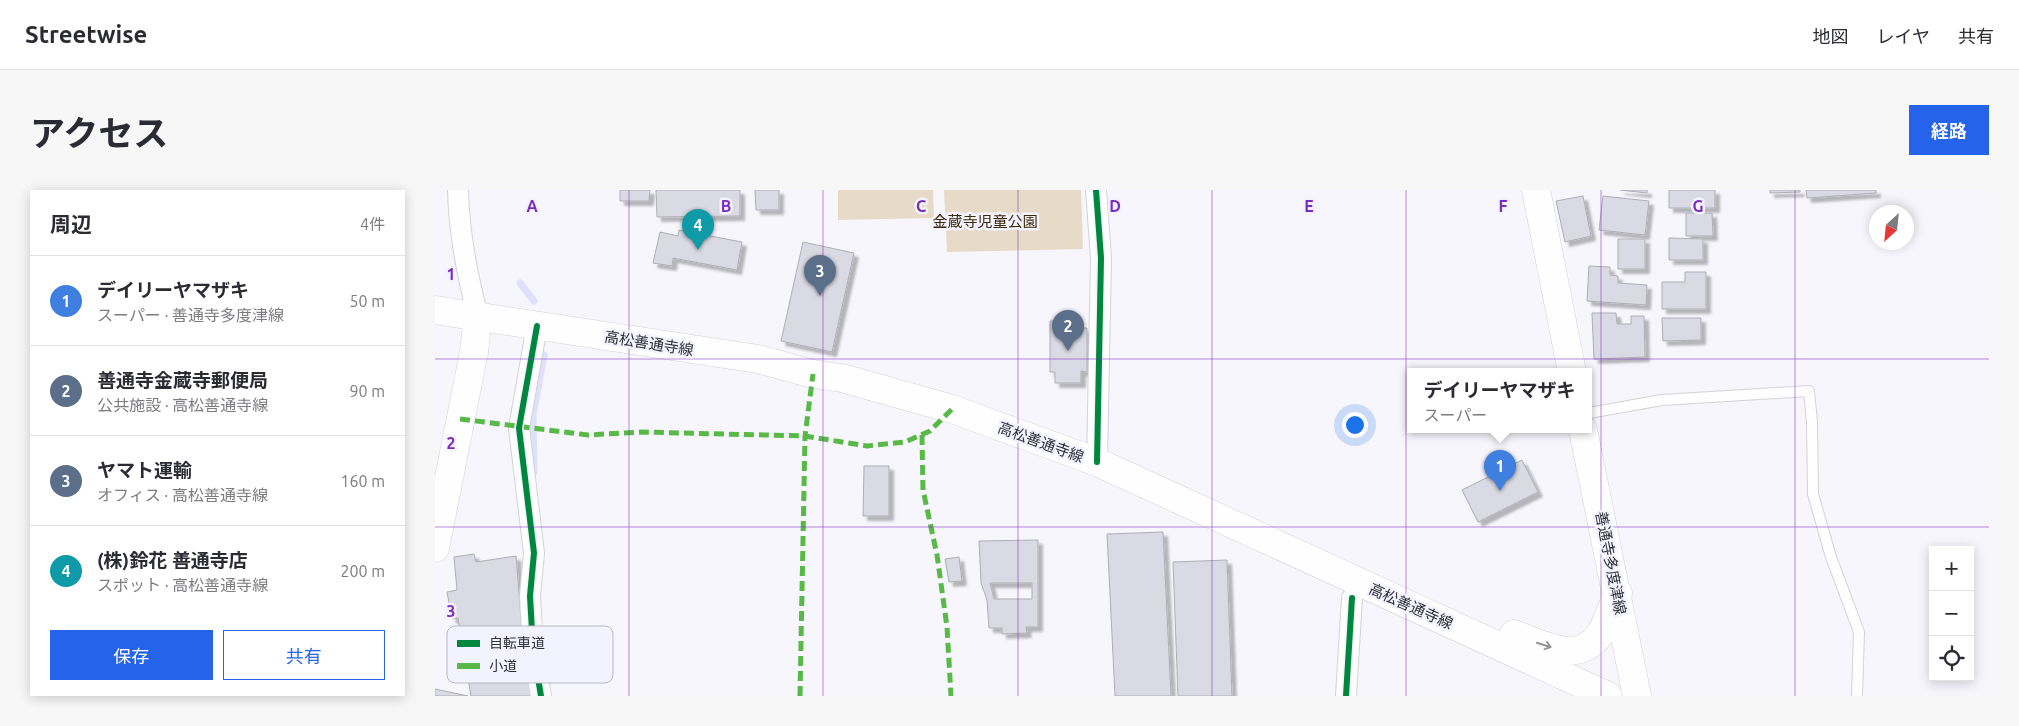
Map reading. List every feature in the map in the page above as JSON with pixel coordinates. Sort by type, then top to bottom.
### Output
[{"type":"main road","points":[[1537,190],[1571,368]]},
{"type":"main road","name":"高松善通寺線","points":[[435,310],[757,359],[813,374],[842,378],[951,409],[1097,462],[1600,692]]},
{"type":"main road","points":[[435,548],[474,352],[478,316]]},
{"type":"main road","name":"善通寺多度津線","points":[[1584,433],[1618,593],[1637,696]]},
{"type":"main road","points":[[1414,608],[1447,609],[1548,647],[1575,652],[1590,646],[1603,630],[1618,593]]},
{"type":"main road","points":[[1600,692],[1616,682],[1623,674],[1629,654]]},
{"type":"street","points":[[457,190],[468,278],[478,316]]},
{"type":"street","points":[[1096,190],[1101,258],[1097,462]]},
{"type":"street","points":[[532,626],[530,596],[535,553],[519,428],[537,326]]},
{"type":"street","points":[[1346,696],[1352,598]]},
{"type":"street","points":[[539,683],[541,696]]},
{"type":"lane","points":[[1592,412],[1662,400],[1809,391],[1812,422],[1813,494],[1831,558],[1859,632],[1857,696]]},
{"type":"green space","points":[[838,190],[933,190],[934,218],[838,220]]},
{"type":"green space","name":"金蔵寺児童公園","points":[[944,190],[1081,190],[1083,249],[947,252]]},
{"type":"building","points":[[620,190],[650,190],[649,201],[620,201]]},
{"type":"building","points":[[656,190],[740,190],[740,216],[657,217]]},
{"type":"building","points":[[755,190],[779,190],[779,210],[756,210]]},
{"type":"building","points":[[1620,190],[1647,190],[1647,193]]},
{"type":"building","points":[[1669,190],[1715,190],[1715,208],[1669,208]]},
{"type":"building","points":[[1770,190],[1800,190],[1800,192],[1770,193]]},
{"type":"building","points":[[1806,190],[1876,190],[1876,193],[1807,198]]},
{"type":"building","points":[[1583,196],[1591,236],[1565,242],[1556,201]]},
{"type":"building","points":[[1603,196],[1649,201],[1645,235],[1599,230]]},
{"type":"building","points":[[1686,213],[1712,213],[1713,236],[1686,236]]},
{"type":"building","points":[[679,230],[742,242],[737,270],[673,258],[672,266],[653,263],[660,232],[678,236]]},
{"type":"building","points":[[1669,238],[1703,239],[1703,260],[1669,260]]},
{"type":"building","points":[[1618,239],[1645,239],[1645,269],[1618,269]]},
{"type":"building","points":[[803,242],[854,253],[832,352],[781,341]]},
{"type":"building","points":[[1589,266],[1610,267],[1610,275],[1618,276],[1618,283],[1647,285],[1646,305],[1587,301]]},
{"type":"building","points":[[1685,272],[1706,272],[1706,309],[1662,309],[1662,282],[1685,282]]},
{"type":"building","points":[[1592,313],[1616,313],[1617,324],[1631,324],[1631,316],[1644,316],[1645,357],[1594,359]]},
{"type":"building","points":[[1662,318],[1701,318],[1701,340],[1663,341]]},
{"type":"building","points":[[1050,321],[1076,321],[1076,328],[1087,328],[1087,372],[1081,371],[1081,383],[1055,383],[1055,372],[1050,372]]},
{"type":"building","points":[[1522,460],[1538,492],[1478,522],[1462,490]]},
{"type":"building","points":[[864,466],[889,466],[889,516],[863,516]]},
{"type":"building","points":[[1163,532],[1171,696],[1115,696],[1107,534]]},
{"type":"building","points":[[1038,540],[1038,627],[1026,627],[1027,633],[1002,634],[1002,628],[989,628],[987,600],[981,583],[979,541]],"holes":[[[990,583],[1032,583],[1032,599],[994,599]]]},
{"type":"building","points":[[474,554],[476,562],[516,556],[522,626],[459,626],[458,618],[452,619],[447,592],[457,590],[454,557]]},
{"type":"building","points":[[959,557],[962,581],[949,582],[945,559]]},
{"type":"building","points":[[1227,560],[1232,696],[1178,696],[1173,562]]},
{"type":"building","points":[[469,683],[530,683],[532,696],[471,696]]},
{"type":"building","points":[[435,689],[468,696],[435,696]]},
{"type":"waterway","points":[[520,283],[534,301]]},
{"type":"waterway","points":[[534,472],[533,414],[544,355]]},
{"type":"marked path","points":[[800,696],[805,436],[813,374]]},
{"type":"marked path","points":[[460,419],[588,435],[642,432],[805,436],[867,446],[905,442],[930,431],[952,409]]},
{"type":"marked path","points":[[922,435],[923,490],[937,555],[947,627],[951,696]]},
{"type":"cycle path","points":[[1096,190],[1101,258],[1097,462]]},
{"type":"cycle path","points":[[532,626],[530,596],[534,553],[519,428],[537,326]]},
{"type":"cycle path","points":[[1346,696],[1352,598]]},
{"type":"cycle path","points":[[539,683],[541,696]]},
{"type":"place","name":"(株)鈴花 善通寺店","points":[[698,250]]},
{"type":"place","name":"ヤマト運輸","points":[[820,296]]},
{"type":"place","name":"善通寺金蔵寺郵便局","points":[[1068,351]]},
{"type":"place","name":"デイリーヤマザキ","points":[[1500,491]]}]
